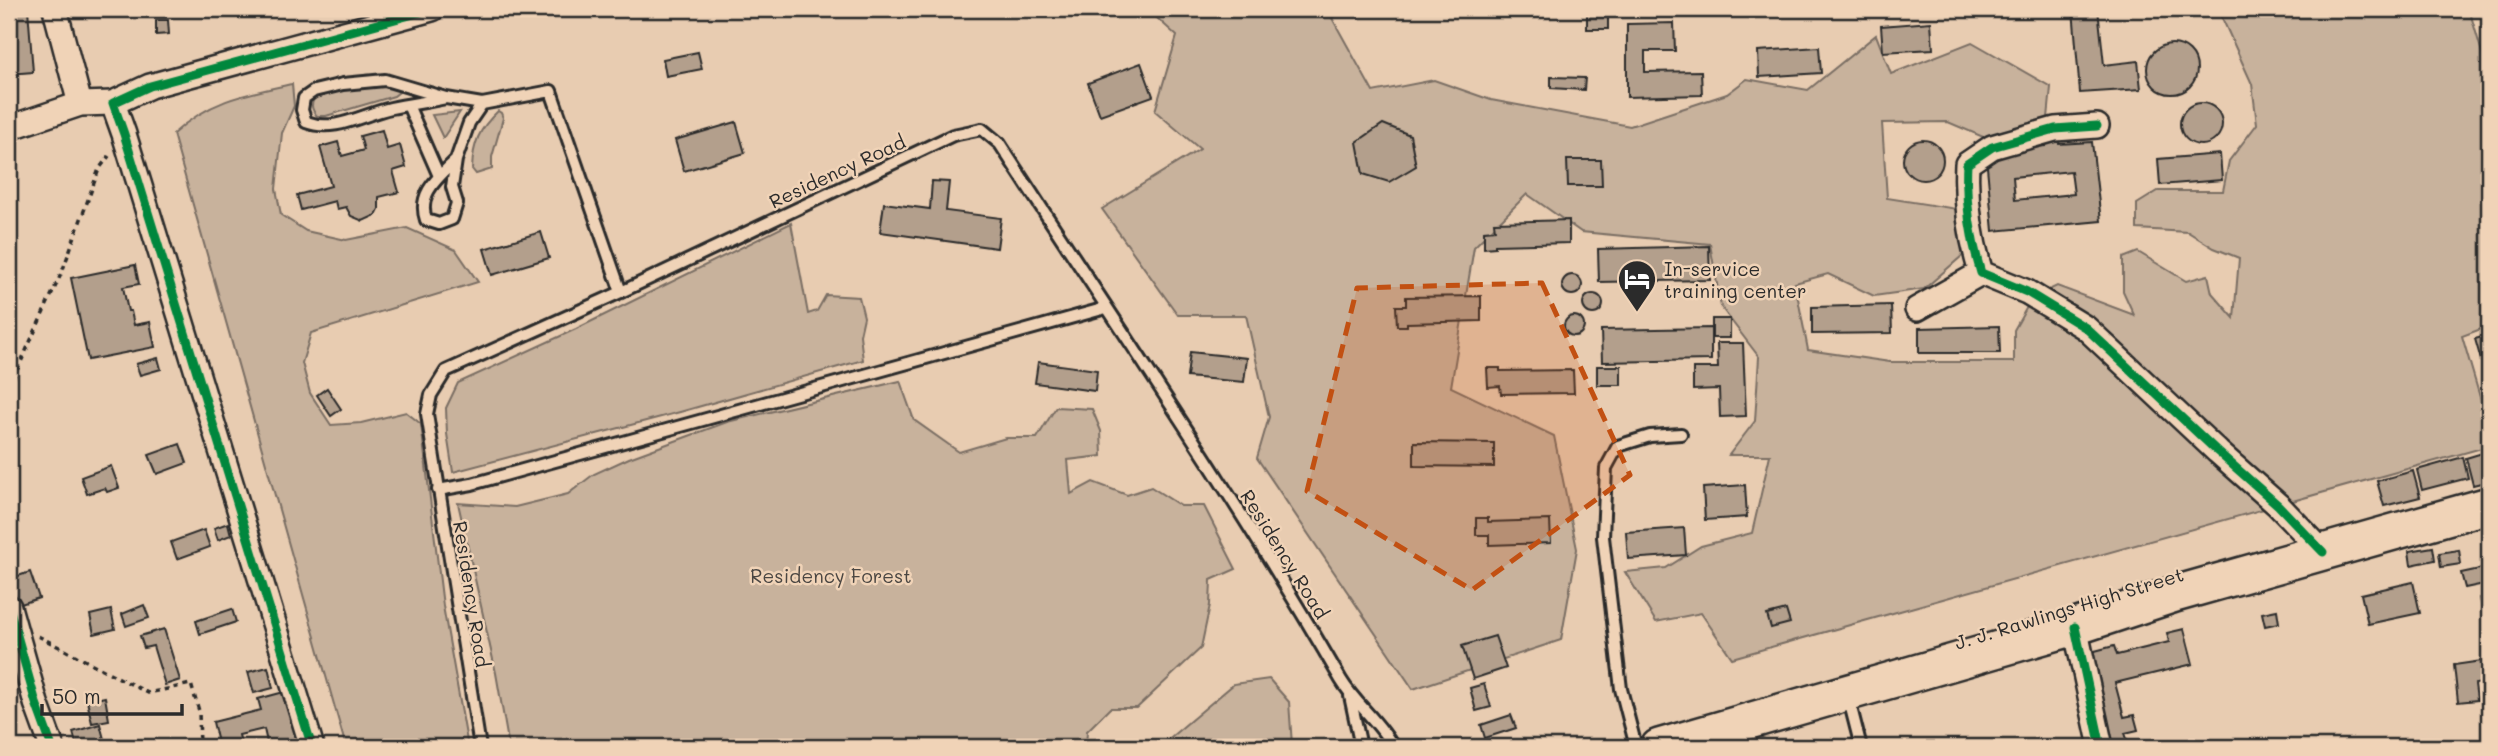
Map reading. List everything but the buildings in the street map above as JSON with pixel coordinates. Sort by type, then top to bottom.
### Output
[{"type":"main road","name":"J. J. Rawlings High Street","points":[[1659,747],[2075,627],[2175,594],[2489,505]]},
{"type":"street","points":[[55,9],[80,104]]},
{"type":"street","points":[[9,128],[80,104],[113,103],[150,86],[432,9]]},
{"type":"street","points":[[113,103],[312,747]]},
{"type":"street","points":[[2096,126],[2055,129],[2002,144],[1992,147],[1967,164],[1965,188],[1970,235],[1981,272],[2026,292],[2086,328],[2277,505],[2323,552]]},
{"type":"street","points":[[1917,309],[1981,272]]},
{"type":"street","points":[[10,612],[36,703],[52,747]]},
{"type":"street","points":[[2075,627],[2101,747]]},
{"type":"lane","points":[[446,98],[391,108],[351,121],[319,127],[306,122],[302,110],[304,98],[314,90],[385,80],[446,98],[482,104],[551,92],[621,292]]},
{"type":"lane","points":[[456,160],[427,191],[422,208],[426,220],[439,224],[452,219],[457,203],[452,187],[456,160],[469,123],[482,104]]},
{"type":"lane","points":[[408,106],[439,176]]},
{"type":"lane","name":"Residency Road","points":[[480,747],[427,414],[431,395],[446,371],[621,292],[953,135],[982,130],[1000,144],[1295,600],[1349,694],[1393,747]]},
{"type":"lane","points":[[438,490],[472,484],[1106,308]]},
{"type":"lane","points":[[1636,747],[1621,689],[1603,537],[1606,468],[1618,446],[1650,436],[1681,434]]},
{"type":"lane","points":[[1847,693],[1861,747]]},
{"type":"lane","name":"Residency Road","points":[[1349,694],[1361,747]]},
{"type":"path","points":[[9,388],[62,272],[99,169],[124,134]]},
{"type":"path","points":[[10,612],[35,635],[148,693],[191,684],[199,711],[200,747]]},
{"type":"highlighted area","points":[[1542,283],[1630,475],[1472,590],[1307,491],[1357,288]]},
{"type":"green space","points":[[1147,9],[1344,9],[1332,18],[1373,92],[1434,80],[1491,100],[1630,126],[1727,94],[1747,79],[1808,90],[1876,35],[1891,74],[1972,42],[2051,87],[2048,118],[1983,137],[1948,122],[1882,123],[1887,198],[1957,209],[1963,255],[1924,289],[1874,296],[1828,274],[1795,283],[1808,350],[1890,362],[2014,362],[2014,330],[2032,298],[2057,286],[2134,315],[2123,291],[2123,258],[2138,252],[2186,281],[2208,275],[2212,293],[2234,318],[2239,258],[2214,248],[2188,232],[2137,229],[2137,204],[2158,191],[2223,191],[2229,161],[2257,124],[2252,84],[2218,9],[2469,9],[2489,76],[2489,326],[2462,336],[2489,428],[2489,446],[1732,658],[1701,613],[1656,622],[1625,572],[1666,568],[1701,546],[1752,533],[1770,455],[1729,455],[1755,421],[1759,357],[1721,307],[1710,244],[1581,232],[1527,194],[1474,247],[1451,387],[1554,436],[1577,549],[1561,640],[1413,689],[1257,458],[1269,417],[1246,315],[1178,315],[1102,209],[1200,149],[1155,111],[1177,36]]},
{"type":"green space","points":[[292,84],[294,106],[282,133],[276,189],[281,215],[306,231],[346,240],[407,228],[456,250],[478,282],[311,333],[302,363],[310,393],[331,425],[361,423],[406,412],[421,424],[443,606],[468,747],[346,747],[173,134],[201,113],[229,100]]},
{"type":"green space","points":[[387,86],[399,92],[394,96],[326,116],[317,116],[312,108],[316,95],[352,87]]},
{"type":"green space","points":[[498,111],[503,118],[492,157],[492,169],[476,174],[472,169],[476,144],[486,124]]},
{"type":"green space","points":[[460,112],[443,138],[432,115]]},
{"type":"green space","points":[[791,223],[808,314],[817,311],[826,295],[859,297],[864,317],[860,335],[863,360],[453,472],[446,408],[458,383],[576,329]]},
{"type":"green space","name":"Residency Forest","points":[[900,381],[914,420],[959,452],[1006,438],[1037,438],[1056,407],[1092,409],[1101,431],[1102,456],[1068,460],[1071,494],[1093,482],[1127,495],[1151,487],[1181,506],[1204,506],[1236,569],[1211,580],[1210,605],[1201,648],[1137,708],[1110,708],[1087,731],[1086,747],[509,747],[496,673],[458,503],[515,507],[568,494],[594,474],[629,458],[727,422]]},
{"type":"green space","points":[[1269,679],[1289,702],[1292,745],[1159,747],[1234,684]]},
{"type":"cycle path","points":[[312,747],[113,103],[150,86],[432,9]]},
{"type":"cycle path","points":[[2097,126],[2055,129],[1992,147],[1967,164],[1969,219],[1981,273],[2027,292],[2086,328],[2278,505],[2323,552]]},
{"type":"cycle path","points":[[9,607],[36,703],[52,747]]},
{"type":"cycle path","points":[[2075,627],[2101,747]]},
{"type":"place","name":"In-service training center","points":[[1637,313]]}]
